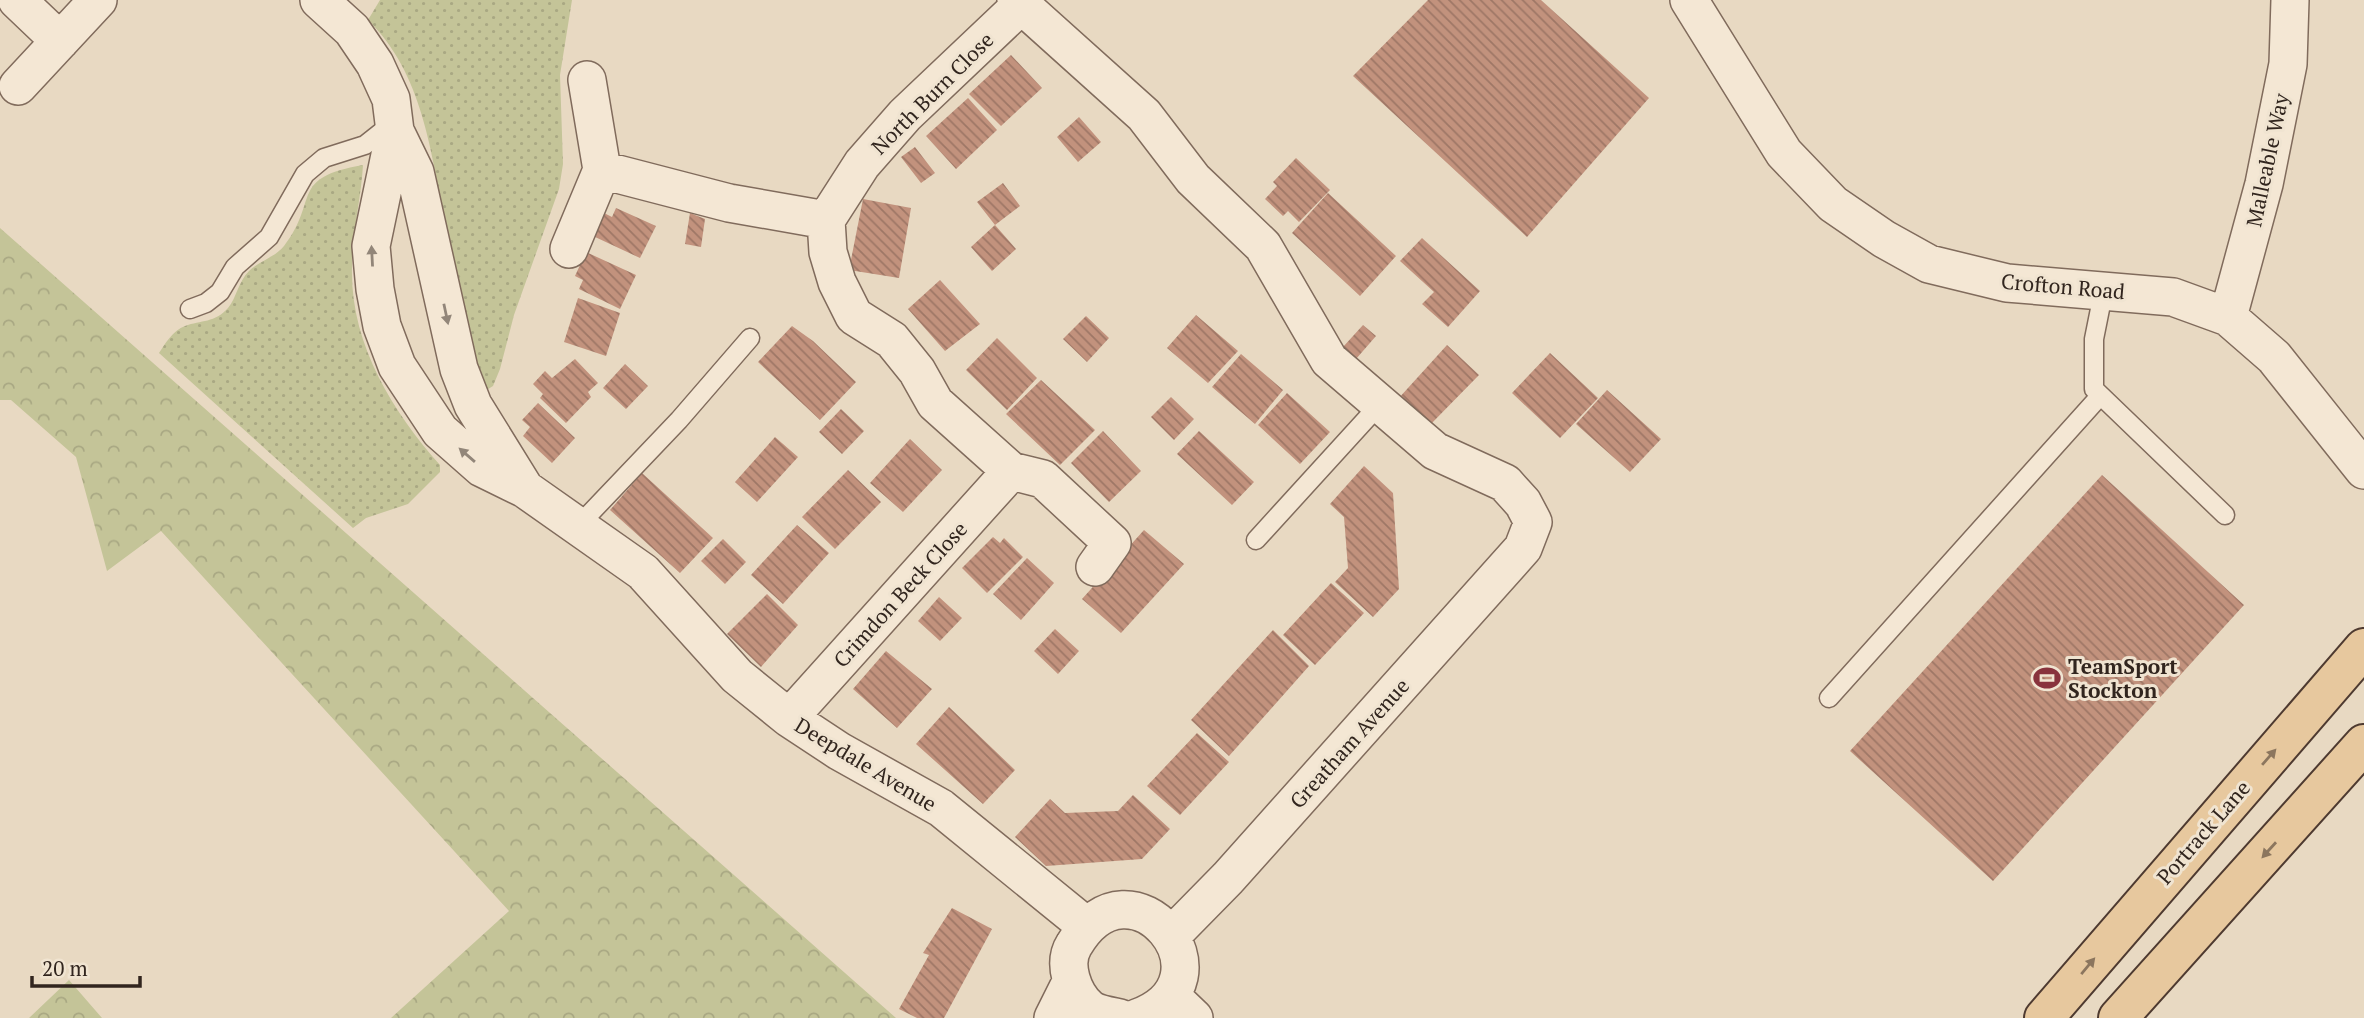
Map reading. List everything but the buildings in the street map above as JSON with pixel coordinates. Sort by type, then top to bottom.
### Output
[{"type":"main road","name":"Portrack Lane","points":[[2044,1018],[2364,648]]},
{"type":"main road","points":[[2118,1018],[2364,744]]},
{"type":"street","points":[[17,0],[60,41]]},
{"type":"street","points":[[18,86],[99,0]]},
{"type":"street","points":[[319,0],[352,30],[375,64],[391,99],[394,126],[371,246],[382,326],[397,366],[440,431],[482,468],[525,489]]},
{"type":"street","name":"Crofton Road","points":[[1689,0],[1784,153],[1843,211],[1929,264],[2007,283],[2104,289],[2173,297],[2228,317],[2274,357],[2364,470]]},
{"type":"street","name":"Malleable Way","points":[[2228,317],[2264,184],[2288,64],[2290,0]]},
{"type":"street","points":[[1018,3],[1144,115],[1193,179],[1263,246],[1329,360],[1380,404]]},
{"type":"street","name":"North Burn Close","points":[[825,220],[862,164],[905,115],[1018,3]]},
{"type":"street","points":[[569,249],[602,170],[587,80]]},
{"type":"street","points":[[394,126],[415,172],[458,369],[473,405],[525,489]]},
{"type":"street","points":[[602,170],[729,203],[825,220],[828,252],[837,282],[854,316],[892,340],[917,371],[935,403],[1011,471],[1043,479],[1112,543],[1095,567]]},
{"type":"street","name":"Greatham Avenue","points":[[1172,934],[1228,878],[1523,548],[1533,522],[1524,503],[1504,483],[1435,451],[1380,404]]},
{"type":"street","name":"Crimdon Beck Close","points":[[789,718],[1011,471]]},
{"type":"street","name":"Deepdale Avenue","points":[[525,489],[643,572],[737,677],[789,718],[839,751],[941,808],[1086,925]]},
{"type":"street","points":[[1053,1018],[1071,982],[1070,951],[1086,925],[1121,909],[1152,916],[1172,934],[1181,967],[1183,1007],[1137,1018]]},
{"type":"street","points":[[1071,982],[1090,1009],[1120,1018]]},
{"type":"lane","points":[[190,309],[206,303],[220,292],[235,267],[270,237],[305,174],[324,158],[365,145],[394,126]]},
{"type":"lane","points":[[2104,289],[2094,339],[2094,389],[2225,515]]},
{"type":"lane","points":[[578,526],[679,420],[750,338]]},
{"type":"lane","points":[[1829,698],[2100,396]]},
{"type":"lane","points":[[1256,540],[1380,404]]},
{"type":"green space","points":[[380,0],[572,0],[560,75],[563,164],[559,189],[514,315],[500,369],[493,386],[485,391],[462,308],[422,115],[401,65],[387,41],[368,20]]},
{"type":"green space","points":[[363,165],[352,254],[353,295],[358,322],[377,374],[406,422],[440,465],[440,472],[408,504],[366,518],[353,528],[159,353],[181,328],[213,319],[228,308],[249,271],[284,246],[295,230],[315,184],[340,170]]},
{"type":"green space","points":[[0,228],[896,1018],[391,1018],[509,911],[161,531],[107,571],[76,457],[11,400],[0,400]]},
{"type":"green space","points":[[69,980],[102,1018],[29,1018]]},
{"type":"place","name":"TeamSport Stockton","points":[[2047,678]]}]
